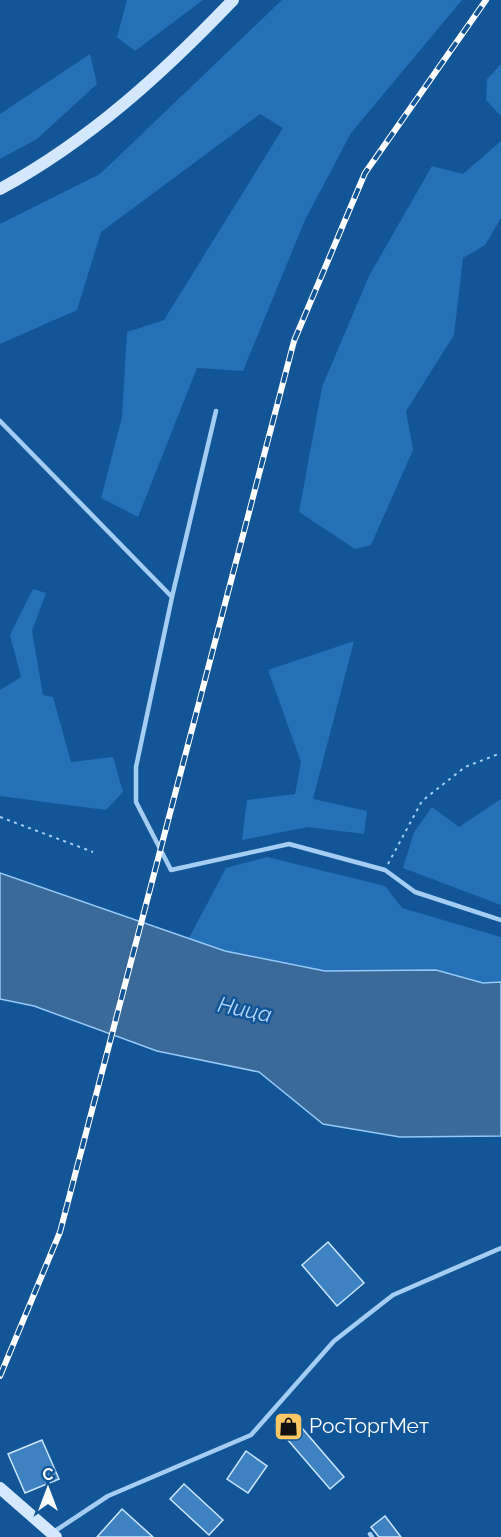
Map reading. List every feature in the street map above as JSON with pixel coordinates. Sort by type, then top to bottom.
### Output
[{"type":"street","points":[[0,189],[68,147],[122,107],[176,58],[233,0]]},
{"type":"street","points":[[0,1488],[52,1536]]},
{"type":"lane","points":[[216,411],[172,597],[136,767],[136,802],[171,870],[289,844],[386,870],[415,892],[501,920]]},
{"type":"lane","points":[[0,421],[172,597]]},
{"type":"lane","points":[[52,1536],[108,1496],[251,1435],[334,1341],[393,1295],[501,1248]]},
{"type":"path","points":[[386,870],[422,801],[465,767],[501,753]]},
{"type":"path","points":[[0,818],[93,852]]},
{"type":"shaded area","points":[[127,0],[203,0],[135,51],[117,37]]},
{"type":"shaded area","points":[[282,0],[462,0],[351,133],[305,220],[243,371],[197,368],[138,517],[101,498],[122,417],[127,332],[164,320],[283,128],[260,114],[101,232],[77,310],[0,344],[0,224],[100,174]]},
{"type":"shaded area","points":[[90,54],[97,84],[37,139],[0,159],[0,114]]},
{"type":"shaded area","points":[[501,64],[501,116],[486,100],[487,79]]},
{"type":"shaded area","points":[[501,141],[501,218],[485,245],[463,258],[454,335],[406,411],[413,450],[371,545],[355,549],[299,512],[322,387],[369,276],[432,166],[463,174]]},
{"type":"shaded area","points":[[33,589],[46,593],[32,631],[43,695],[53,697],[71,762],[113,757],[123,792],[106,810],[0,796],[0,690],[21,677],[10,635]]},
{"type":"shaded area","points":[[354,641],[313,799],[367,811],[364,834],[308,827],[242,840],[247,800],[295,794],[301,762],[268,670]]},
{"type":"shaded area","points":[[501,799],[501,905],[403,868],[414,832],[432,807],[459,827]]},
{"type":"shaded area","points":[[267,857],[385,886],[402,908],[501,937],[501,982],[483,983],[436,970],[325,971],[225,951],[189,938],[226,868]]},
{"type":"water","name":"Ница","points":[[0,873],[225,951],[325,971],[436,970],[483,983],[501,982],[501,1136],[400,1137],[323,1124],[259,1072],[157,1051],[34,1006],[0,999]]},
{"type":"building","points":[[328,1242],[364,1283],[337,1306],[302,1265]]},
{"type":"building","points":[[289,1413],[344,1477],[330,1489],[275,1425]]},
{"type":"building","points":[[42,1440],[59,1479],[25,1493],[8,1454]]},
{"type":"building","points":[[246,1451],[267,1466],[248,1493],[227,1479]]},
{"type":"building","points":[[184,1484],[223,1520],[209,1535],[170,1499]]},
{"type":"building","points":[[122,1509],[153,1537],[97,1537]]},
{"type":"building","points":[[385,1516],[401,1537],[379,1537],[371,1527]]},
{"type":"railway","points":[[0,1376],[60,1232],[294,341],[365,173],[486,0]]},
{"type":"place","name":"РосТоргМет","points":[[288,1426]]}]
